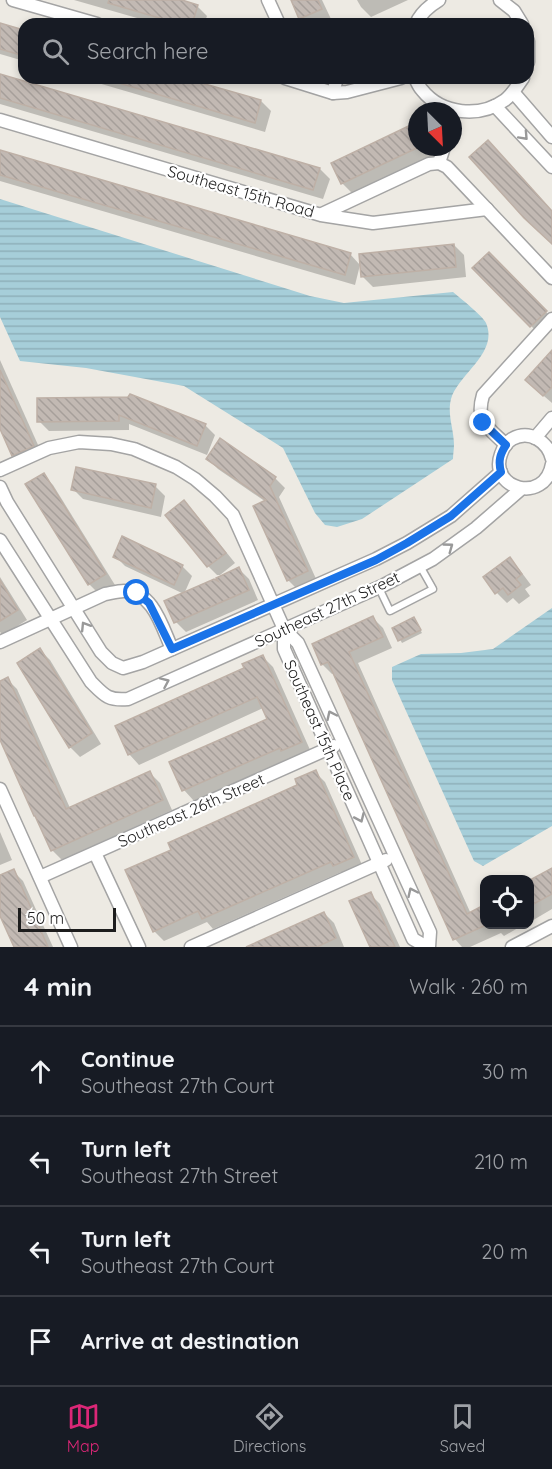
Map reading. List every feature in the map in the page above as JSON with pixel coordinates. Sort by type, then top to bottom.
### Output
[{"type":"street","points":[[13,0],[76,18]]},
{"type":"street","points":[[268,0],[276,18]]},
{"type":"street","points":[[418,18],[430,5],[439,0]]},
{"type":"street","points":[[500,0],[514,11],[518,18]]},
{"type":"street","points":[[304,84],[333,93],[377,84]]},
{"type":"street","points":[[333,93],[335,84]]},
{"type":"street","points":[[418,84],[422,91],[436,102]]},
{"type":"street","points":[[462,112],[495,106],[513,92],[519,84]]},
{"type":"street","points":[[513,92],[552,137]]},
{"type":"street","points":[[495,106],[552,167]]},
{"type":"street","name":"Southeast 15th Road","points":[[0,120],[321,214],[373,223],[487,209]]},
{"type":"street","points":[[440,163],[442,156]]},
{"type":"street","points":[[321,214],[429,164],[440,163],[447,167],[552,278]]},
{"type":"street","points":[[506,445],[483,423],[479,408],[483,395],[552,319]]},
{"type":"street","points":[[535,438],[552,418]]},
{"type":"street","points":[[519,436],[535,438],[542,441],[552,457],[549,483],[530,489],[521,489],[509,483],[501,472],[499,458],[506,445],[519,436]]},
{"type":"street","points":[[0,470],[49,448],[79,442],[111,444],[134,449],[176,467],[195,479],[233,514],[284,629]]},
{"type":"street","name":"Southeast 27th Street","points":[[73,608],[101,652],[112,663],[123,668],[143,662],[376,560],[451,516],[501,472]]},
{"type":"street","points":[[0,487],[73,608]]},
{"type":"street","name":"Southeast 27th Street","points":[[51,619],[91,682],[104,695],[116,700],[128,699],[379,587],[420,566],[476,528],[521,489]]},
{"type":"street","points":[[0,540],[51,619]]},
{"type":"street","points":[[0,642],[105,594],[123,591],[137,593],[149,603],[172,649]]},
{"type":"street","name":"Southeast 15th Place","points":[[284,629],[298,643],[430,932],[428,947],[413,939],[284,649],[284,629]]},
{"type":"street","name":"Southeast 26th Street","points":[[40,877],[343,742]]},
{"type":"street","points":[[0,789],[71,947]]},
{"type":"street","points":[[95,853],[139,947]]},
{"type":"street","points":[[191,947],[395,856]]},
{"type":"street","points":[[512,947],[552,926]]},
{"type":"lane","points":[[379,587],[390,611],[433,589],[420,566]]},
{"type":"water","points":[[0,199],[310,296],[344,303],[453,292],[484,320],[489,334],[482,354],[461,381],[451,399],[453,459],[362,519],[337,527],[325,525],[315,513],[283,448],[184,386],[86,368],[20,361],[0,317]]},
{"type":"water","points":[[552,608],[552,826],[483,866],[474,861],[392,680],[392,667],[421,654],[493,649]]},
{"type":"building","points":[[109,0],[182,0],[198,5],[194,18],[159,18],[108,3]]},
{"type":"building","points":[[291,0],[318,0],[322,9],[299,18]]},
{"type":"building","points":[[0,23],[18,28],[18,54],[0,49]]},
{"type":"building","points":[[0,74],[18,79],[18,84],[34,84],[320,168],[313,190],[0,98]]},
{"type":"building","points":[[122,84],[205,84],[261,100],[255,123]]},
{"type":"building","points":[[408,126],[408,152],[341,184],[331,163]]},
{"type":"building","points":[[488,140],[552,211],[552,244],[524,218],[469,157]]},
{"type":"building","points":[[0,150],[351,253],[345,275],[0,175]]},
{"type":"building","points":[[454,244],[456,267],[361,277],[359,254]]},
{"type":"building","points":[[489,252],[547,311],[530,327],[472,268]]},
{"type":"building","points":[[552,350],[552,387],[543,396],[525,380]]},
{"type":"building","points":[[0,370],[34,446],[12,456],[0,429]]},
{"type":"building","points":[[130,394],[206,424],[197,446],[119,415],[119,421],[37,422],[37,398],[128,397]]},
{"type":"building","points":[[220,438],[276,477],[270,486],[308,571],[287,581],[253,506],[266,500],[206,459]]},
{"type":"building","points":[[76,467],[156,484],[151,508],[71,490]]},
{"type":"building","points":[[44,473],[106,574],[88,585],[25,484]]},
{"type":"building","points":[[184,500],[226,553],[207,567],[165,515]]},
{"type":"building","points":[[122,536],[183,565],[174,585],[113,557]]},
{"type":"building","points":[[510,557],[522,574],[516,579],[521,585],[508,595],[503,588],[495,594],[483,577]]},
{"type":"building","points":[[239,567],[249,590],[174,623],[164,601],[214,579],[218,581],[216,578]]},
{"type":"building","points":[[0,580],[18,610],[0,621]]},
{"type":"building","points":[[373,616],[383,637],[349,652],[467,914],[480,907],[480,928],[453,940],[328,662],[321,665],[312,644]]},
{"type":"building","points":[[414,617],[421,630],[398,641],[392,628]]},
{"type":"building","points":[[40,648],[92,733],[69,748],[17,663]]},
{"type":"building","points":[[263,655],[302,742],[281,751],[280,748],[182,791],[169,762],[267,719],[257,697],[128,755],[115,726],[244,668],[242,664]]},
{"type":"building","points":[[8,677],[66,809],[150,771],[163,800],[51,851],[0,740],[0,681]]},
{"type":"building","points":[[316,770],[354,857],[333,866],[331,862],[202,919],[198,911],[153,932],[125,870],[171,850],[168,843],[297,785],[295,779]]},
{"type":"building","points":[[552,868],[552,894],[534,904],[534,878]]},
{"type":"building","points":[[14,869],[48,947],[14,947],[0,916],[0,875]]},
{"type":"building","points":[[371,892],[395,947],[370,947],[349,901]]},
{"type":"building","points":[[324,912],[336,938],[317,947],[246,947]]},
{"type":"route","points":[[137,593],[149,603],[172,649],[376,560],[451,516],[501,472],[499,458],[506,445],[483,423]]}]
